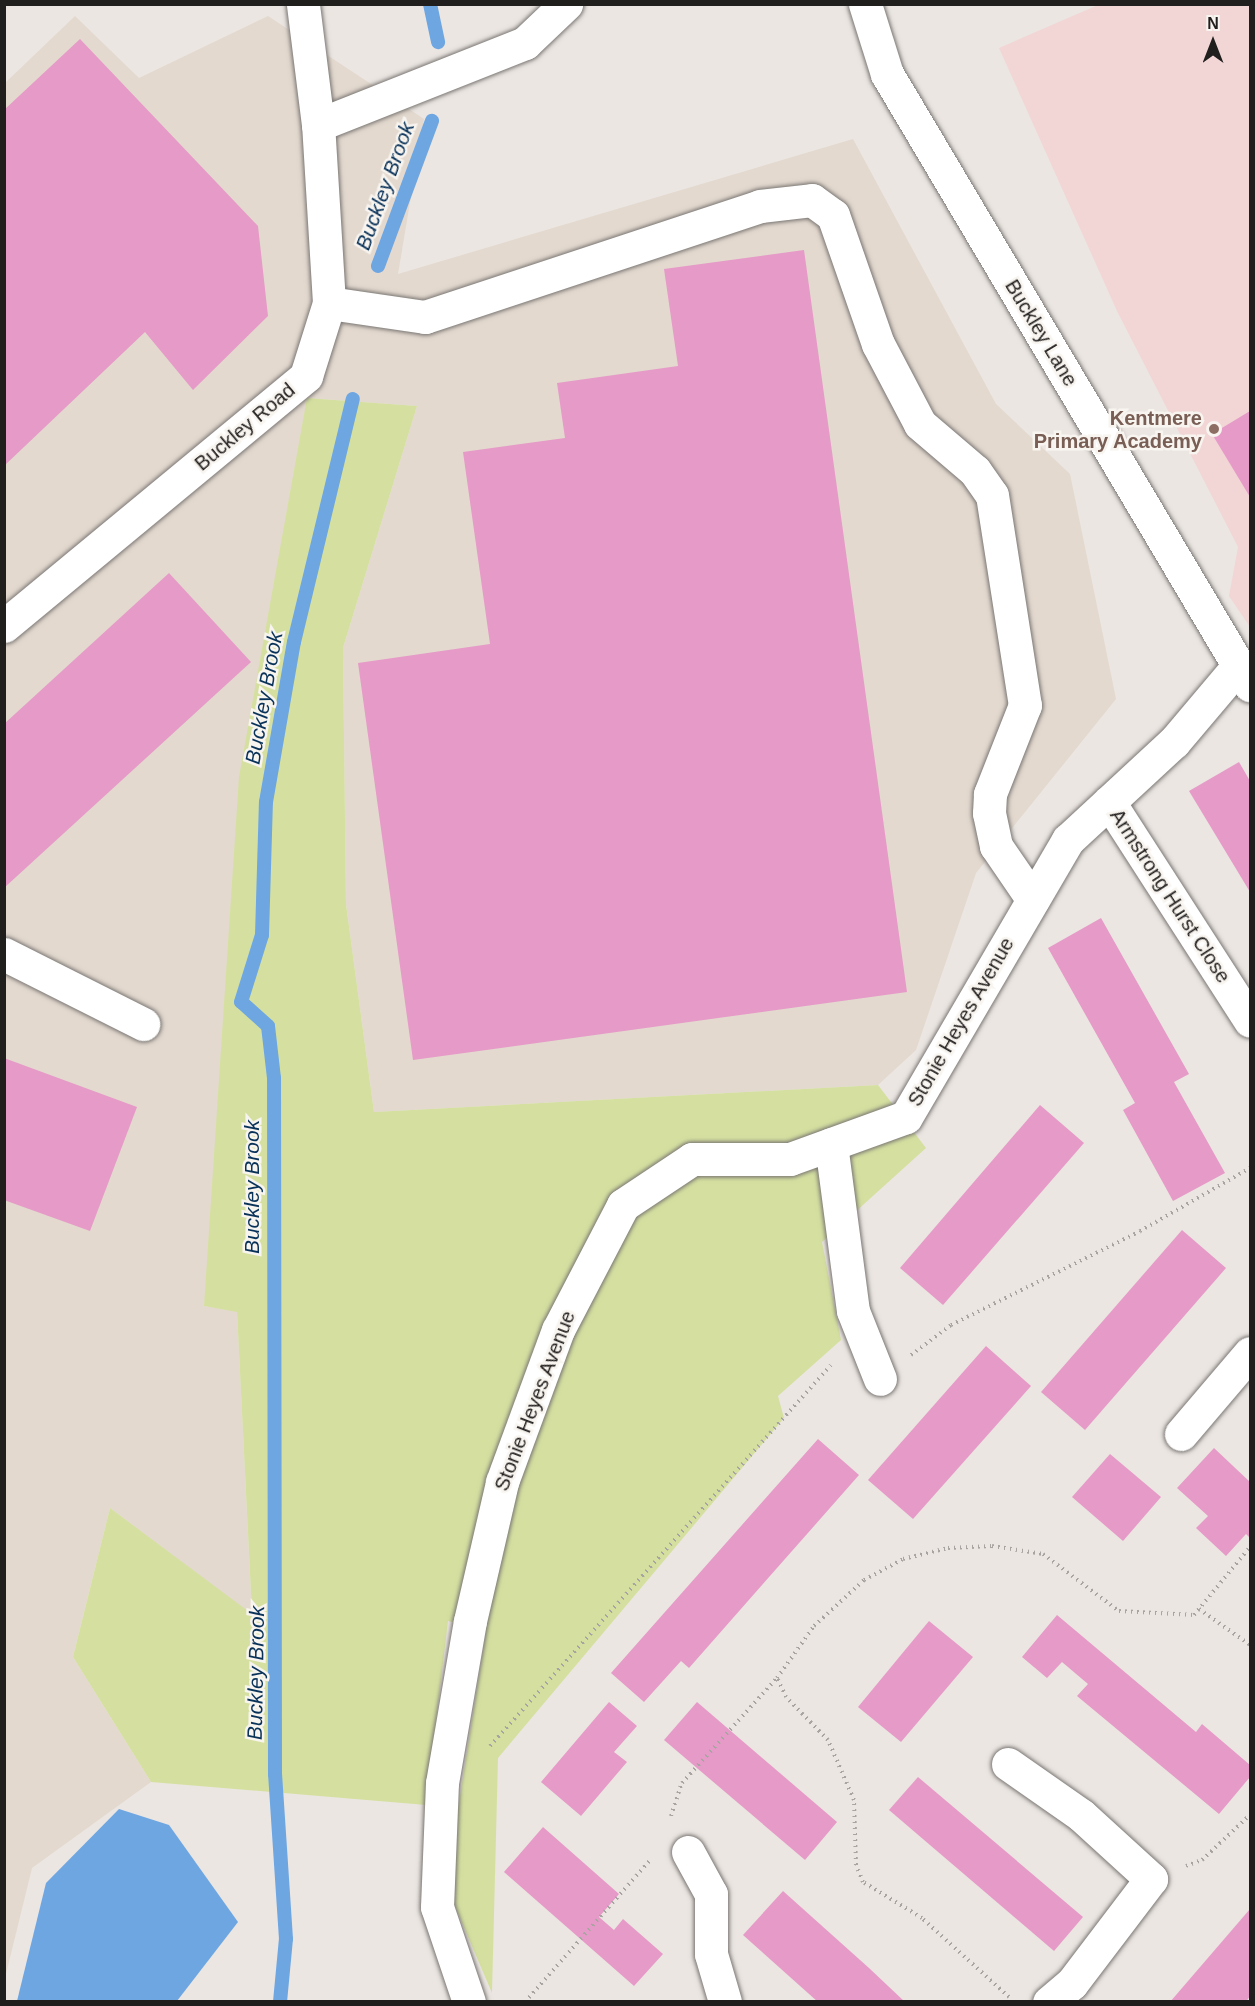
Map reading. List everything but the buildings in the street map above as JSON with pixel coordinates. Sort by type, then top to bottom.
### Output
[{"type":"street","name":"Buckley Road","points":[[4,626],[306,376],[329,303],[318,125],[303,4]]},
{"type":"street","points":[[318,125],[525,43],[566,4]]},
{"type":"street","name":"Buckley Lane","points":[[865,4],[887,74],[1245,675]]},
{"type":"street","points":[[329,303],[425,317],[760,206],[812,200],[833,215],[878,344],[920,424],[975,471],[992,495],[1025,705],[990,794],[989,813],[996,846],[1033,900]]},
{"type":"street","name":"Stonie Heyes Avenue","points":[[469,2001],[437,1907],[442,1783],[470,1621],[502,1482],[558,1330],[623,1205],[692,1159],[790,1159],[906,1117],[1068,840],[1245,675]]},
{"type":"street","name":"Armstrong Hurst Close","points":[[1109,802],[1251,1021]]},
{"type":"street","points":[[4,954],[143,1024]]},
{"type":"street","points":[[831,1144],[860,1333],[880,1379]]},
{"type":"street","points":[[1181,1434],[1251,1353]]},
{"type":"street","points":[[1008,1764],[1082,1815],[1151,1879],[1072,1983],[1049,2001]]},
{"type":"street","points":[[674,1850],[711,1894],[711,1954],[726,2001]]},
{"type":"path","points":[[880,1379],[951,1324],[1140,1232],[1251,1168]]},
{"type":"path","points":[[481,1756],[860,1333]]},
{"type":"path","points":[[525,2001],[674,1850],[682,1783],[777,1678],[814,1626],[864,1580],[903,1558],[948,1548],[993,1546],[1043,1554],[1119,1611],[1194,1614],[1251,1548]]},
{"type":"path","points":[[1198,1609],[1251,1644]]},
{"type":"path","points":[[777,1678],[786,1697],[828,1740],[854,1800],[856,1865],[863,1882],[922,1918],[1014,2001]]},
{"type":"path","points":[[1151,1879],[1202,1860],[1251,1815]]},
{"type":"shaded area","name":"Kentmere Primary Academy","points":[[1098,5],[1250,5],[1250,627],[1229,596],[1238,547],[1117,311],[999,48]]},
{"type":"shaded area","points":[[75,16],[139,78],[268,16],[424,119],[398,274],[853,139],[996,404],[1070,474],[1116,699],[976,873],[916,1050],[878,1085],[374,1112],[346,904],[343,648],[417,406],[307,398],[204,1306],[237,1311],[252,1615],[110,1508],[73,1657],[151,1782],[32,1868],[5,1978],[5,83]]},
{"type":"green space","points":[[307,398],[417,406],[343,648],[346,904],[374,1112],[878,1085],[926,1148],[822,1242],[841,1340],[778,1396],[784,1418],[498,1758],[492,1993],[454,1904],[458,1809],[486,1631],[448,1621],[426,1805],[151,1782],[73,1657],[110,1508],[252,1614],[237,1312],[204,1306],[239,777]]},
{"type":"water","points":[[119,1809],[169,1825],[238,1922],[177,2001],[17,2001],[46,1883]]},
{"type":"waterway","name":"Buckley Brook","points":[[430,4],[438,42]]},
{"type":"waterway","name":"Buckley Brook","points":[[378,266],[432,121]]},
{"type":"waterway","name":"Buckley Brook","points":[[280,2002],[286,1939],[275,1774],[274,1078],[268,1026],[241,1002],[262,935],[266,802],[294,642],[353,399]]},
{"type":"place","name":"Kentmere Primary Academy","points":[[1214,429]]}]
